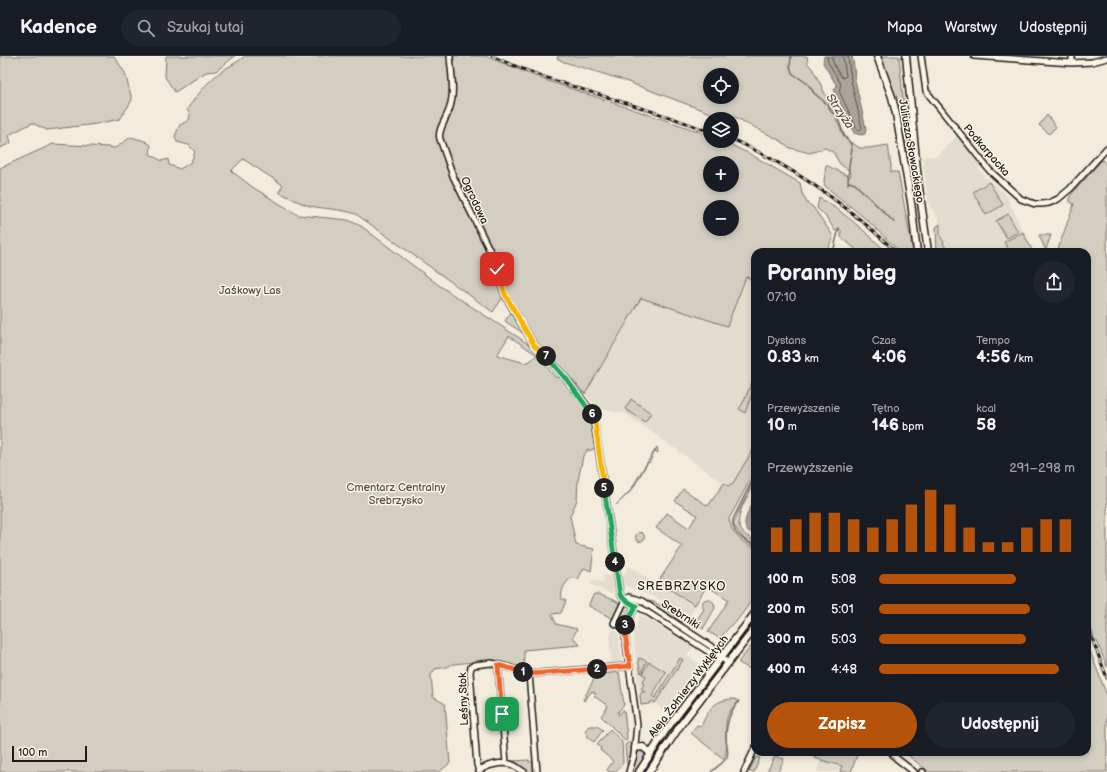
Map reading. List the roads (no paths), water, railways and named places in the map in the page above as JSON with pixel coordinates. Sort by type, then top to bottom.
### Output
[{"type":"main road","name":"Juliusza Słowackiego","points":[[877,56],[892,97],[896,114],[911,202],[917,248]]},
{"type":"main road","name":"Juliusza Słowackiego","points":[[906,56],[918,180],[927,248]]},
{"type":"main road","name":"Aleja Żołnierzy Wyklętych","points":[[639,772],[650,752],[696,689],[751,618]]},
{"type":"main road","name":"Aleja Żołnierzy Wyklętych","points":[[649,772],[682,723],[751,633]]},
{"type":"main road","points":[[636,748],[643,747],[650,752]]},
{"type":"street","name":"Ogrodowa","points":[[450,56],[452,100],[439,134],[440,139],[453,176],[493,257],[505,295],[534,345],[567,380],[588,407],[594,419],[620,595],[625,600]]},
{"type":"street","name":"Podkarpacka","points":[[921,56],[926,91],[990,171],[1021,199],[1035,204],[1049,203],[1058,199],[1070,189],[1107,148]]},
{"type":"street","points":[[974,56],[1072,63],[1092,62],[1107,58]]},
{"type":"street","points":[[1072,56],[1072,63]]},
{"type":"street","name":"Srebrniki","points":[[625,600],[629,597],[642,600],[715,649],[728,663]]},
{"type":"street","points":[[624,627],[614,624],[625,600]]},
{"type":"street","name":"Srebrniki","points":[[625,600],[712,654],[721,657]]},
{"type":"street","points":[[629,772],[636,748],[637,725],[624,627],[636,606]]},
{"type":"street","points":[[680,633],[683,628]]},
{"type":"street","name":"Leśny Stok","points":[[480,771],[477,765],[470,672],[471,667],[474,665],[491,663],[530,674],[630,666]]},
{"type":"street","points":[[498,665],[506,763]]},
{"type":"street","points":[[530,674],[537,772]]},
{"type":"street","points":[[744,772],[751,756]]},
{"type":"street","points":[[894,756],[914,772]]},
{"type":"street","points":[[480,771],[488,766],[506,763],[524,772]]},
{"type":"water","points":[[824,56],[852,56],[855,80],[866,129],[865,134],[861,135],[854,133],[834,89],[837,86],[823,63]]},
{"type":"water","points":[[751,508],[751,532],[746,528],[745,524]]},
{"type":"waterway","name":"Strzyża","points":[[791,56],[790,66],[792,73],[808,84],[814,93],[828,105],[831,112],[837,116],[844,135],[851,144],[852,149],[848,184]]},
{"type":"waterway","points":[[849,182],[855,184],[894,222]]},
{"type":"waterway","name":"Strzyża","points":[[834,248],[839,228]]},
{"type":"waterway","name":"Strzyża","points":[[751,483],[733,519],[736,532],[739,536],[751,544]]},
{"type":"waterway","name":"Strzyża","points":[[711,772],[727,757],[728,749],[726,738],[728,723],[731,713],[739,701]]},
{"type":"railway","points":[[492,56],[546,77],[656,112],[703,129]]},
{"type":"railway","points":[[739,142],[777,162],[819,188],[859,218],[892,248]]},
{"type":"railway","points":[[1091,636],[1107,678]]},
{"type":"district","name":"SREBRZYSKO","points":[[682,586]]},
{"type":"park label","name":"Jaśkowy Las","points":[[250,290]]},
{"type":"park label","name":"Cmentarz Centralny Srebrzysko","points":[[396,493]]}]
